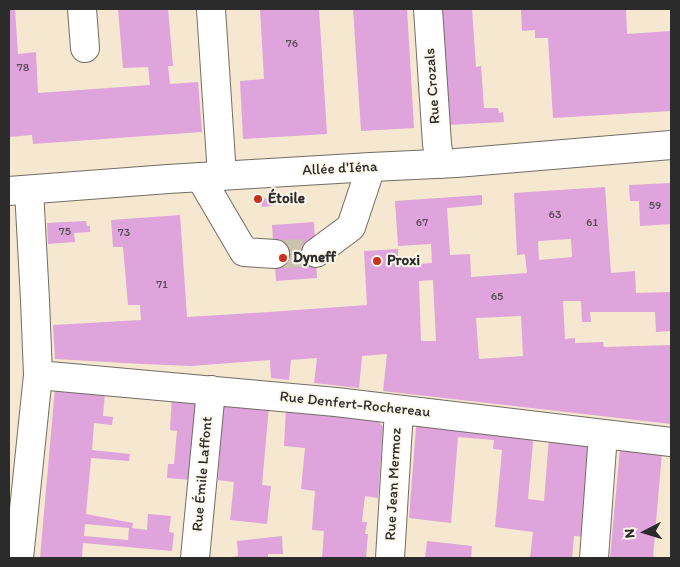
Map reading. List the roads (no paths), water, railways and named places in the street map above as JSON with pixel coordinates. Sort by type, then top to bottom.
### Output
[{"type":"street","points":[[82,9],[85,48]]},
{"type":"street","points":[[211,9],[211,177],[244,252],[275,254]]},
{"type":"street","name":"Rue Crozals","points":[[428,9],[440,164]]},
{"type":"street","name":"Allée d'Iéna","points":[[19,190],[456,163],[671,145]]},
{"type":"street","points":[[316,253],[351,227],[371,167]]},
{"type":"street","points":[[19,190],[35,300],[38,375],[20,558]]},
{"type":"street","name":"Rue Denfert-Rochereau","points":[[38,375],[336,402],[671,442]]},
{"type":"street","name":"Rue Émile Laffont","points":[[195,558],[211,390]]},
{"type":"street","name":"Rue Jean Mermoz","points":[[390,558],[399,410]]},
{"type":"street","points":[[594,558],[603,434]]},
{"type":"tunnel","points":[[275,254],[316,253]]},
{"type":"place","name":"Étoile","points":[[258,199]]},
{"type":"place","name":"Dyneff","points":[[283,258]]},
{"type":"place","name":"Proxi","points":[[377,261]]}]
